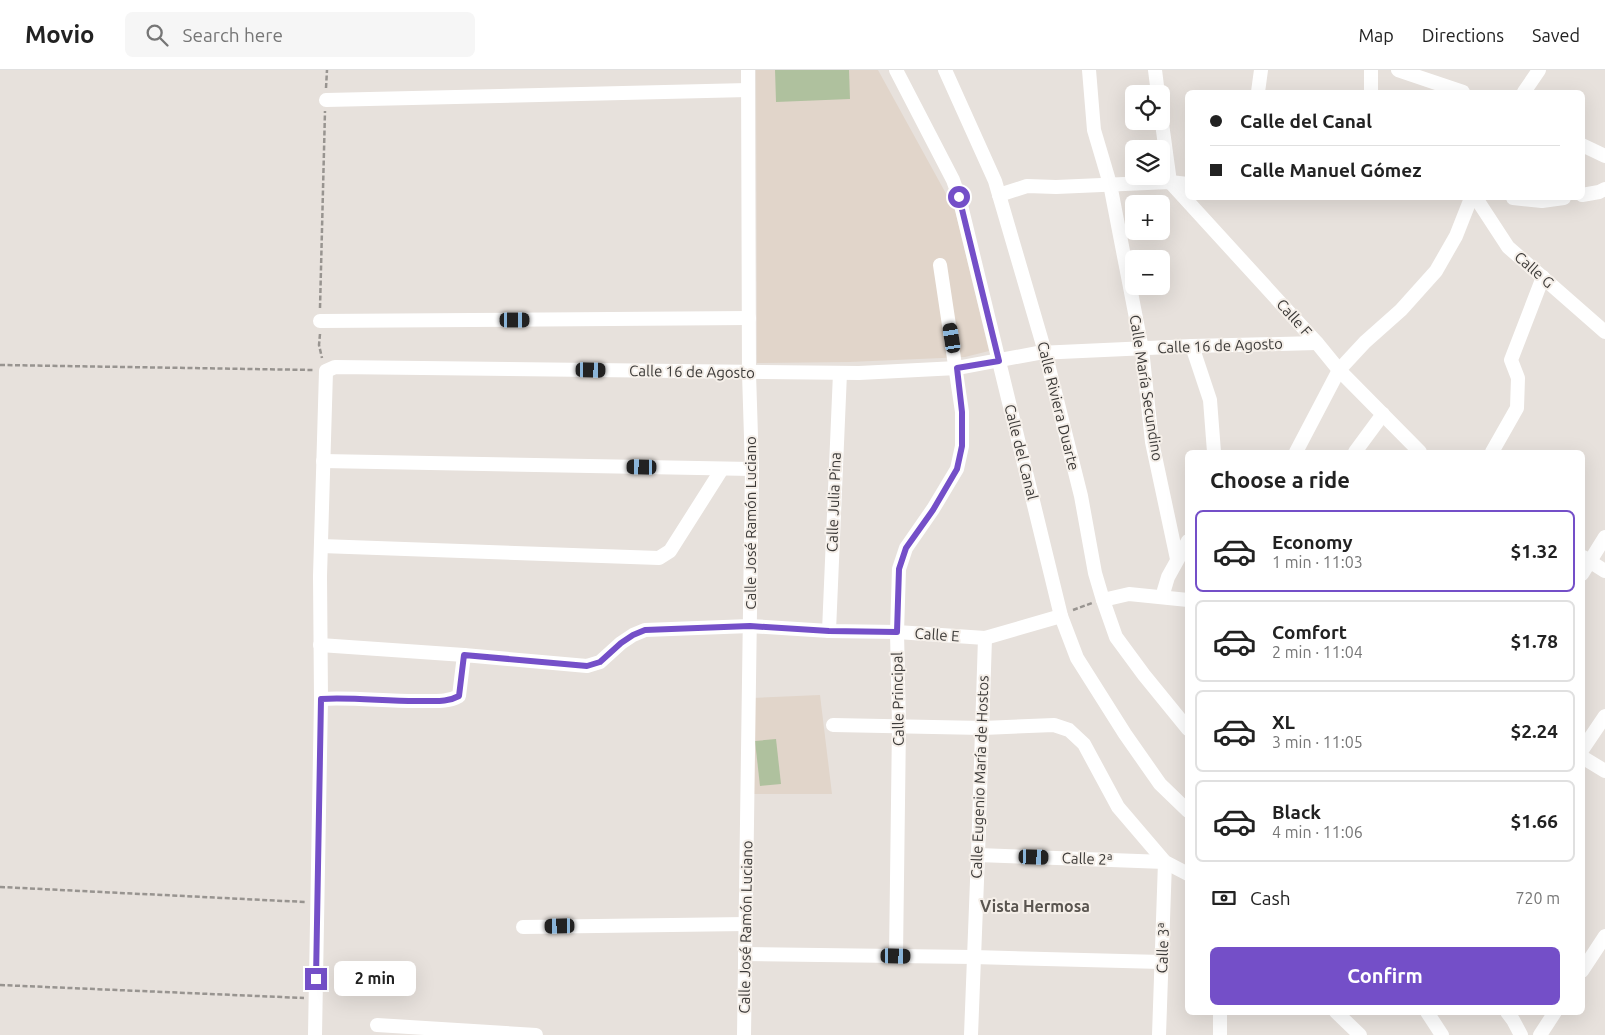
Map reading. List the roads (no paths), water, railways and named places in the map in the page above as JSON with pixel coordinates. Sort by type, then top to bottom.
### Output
[{"type":"street","name":"Calle José Ramón Luciano","points":[[744,1035],[752,469],[749,372],[748,70]]},
{"type":"street","name":"Calle del Canal","points":[[896,70],[953,180],[959,197],[1063,615],[1076,658],[1124,734],[1160,784],[1185,808]]},
{"type":"street","name":"Calle Riviera Duarte","points":[[945,70],[999,195],[1081,496],[1099,601],[1116,637],[1126,652],[1185,725]]},
{"type":"street","name":"Calle María Secundino","points":[[1089,70],[1094,130],[1110,184],[1142,349],[1152,442],[1177,560]]},
{"type":"street","points":[[1155,70],[1157,85]]},
{"type":"street","points":[[1258,90],[1261,70]]},
{"type":"street","points":[[1371,70],[1371,90]]},
{"type":"street","points":[[1525,90],[1539,70]]},
{"type":"street","points":[[1403,71],[1457,90]]},
{"type":"street","points":[[326,100],[748,90]]},
{"type":"street","points":[[1585,146],[1605,156]]},
{"type":"street","points":[[1170,182],[1185,184]]},
{"type":"street","name":"Calle F","points":[[1170,182],[1185,198]]},
{"type":"street","points":[[999,195],[1027,186],[1056,187],[1125,184]]},
{"type":"street","points":[[1585,194],[1599,192],[1605,189]]},
{"type":"street","name":"Calle F","points":[[1186,200],[1317,343],[1339,370],[1418,450]]},
{"type":"street","points":[[1297,450],[1339,370],[1365,342],[1401,310],[1436,271],[1456,236],[1470,200]]},
{"type":"street","name":"Calle G","points":[[1477,200],[1508,247],[1605,332]]},
{"type":"street","points":[[1532,200],[1549,200]]},
{"type":"street","name":"Calle Principal","points":[[896,956],[899,725],[897,632],[899,569],[906,548],[933,510],[957,469],[962,446],[962,412],[957,368],[940,265]]},
{"type":"street","points":[[1493,450],[1517,408],[1518,378],[1511,360],[1543,277]]},
{"type":"street","points":[[320,321],[749,318]]},
{"type":"street","name":"Calle 16 de Agosto","points":[[323,461],[326,371],[335,367],[840,373],[957,368],[1042,352],[1317,343]]},
{"type":"street","points":[[1192,346],[1210,400],[1214,450]]},
{"type":"street","name":"Calle Julia Pina","points":[[829,631],[840,373]]},
{"type":"street","points":[[1356,450],[1383,414]]},
{"type":"street","points":[[316,1035],[323,461],[752,469]]},
{"type":"street","points":[[321,546],[659,558],[670,551],[722,469]]},
{"type":"street","points":[[1605,537],[1586,559],[1605,571]]},
{"type":"street","points":[[1162,597],[1168,577],[1185,546]]},
{"type":"street","points":[[1099,601],[1129,594],[1185,600]]},
{"type":"street","name":"Calle E","points":[[320,645],[587,666],[600,662],[621,643],[645,630],[750,626],[829,631],[897,632],[985,638],[1063,615]]},
{"type":"street","name":"Calle Eugenio María de Hostos","points":[[971,1035],[985,638]]},
{"type":"street","points":[[321,699],[451,700],[459,696],[464,655]]},
{"type":"street","points":[[1585,746],[1605,716]]},
{"type":"street","points":[[833,725],[982,728],[1054,726],[1069,730],[1084,744],[1118,807],[1165,862],[1185,872]]},
{"type":"street","points":[[1585,759],[1605,771]]},
{"type":"street","name":"Calle 2ª","points":[[978,855],[1165,862]]},
{"type":"street","name":"Calle 3ª","points":[[1159,1035],[1165,862]]},
{"type":"street","points":[[523,927],[746,924]]},
{"type":"street","points":[[1585,966],[1605,936]]},
{"type":"street","points":[[745,954],[1162,962]]},
{"type":"street","points":[[1220,1015],[1220,1035]]},
{"type":"street","points":[[1339,1015],[1360,1035]]},
{"type":"street","points":[[1429,1015],[1442,1035]]},
{"type":"street","points":[[1509,1015],[1521,1035]]},
{"type":"street","points":[[1540,1035],[1553,1015]]},
{"type":"street","points":[[377,1025],[536,1035]]},
{"type":"district","name":"Vista Hermosa","points":[[1035,906]]}]
